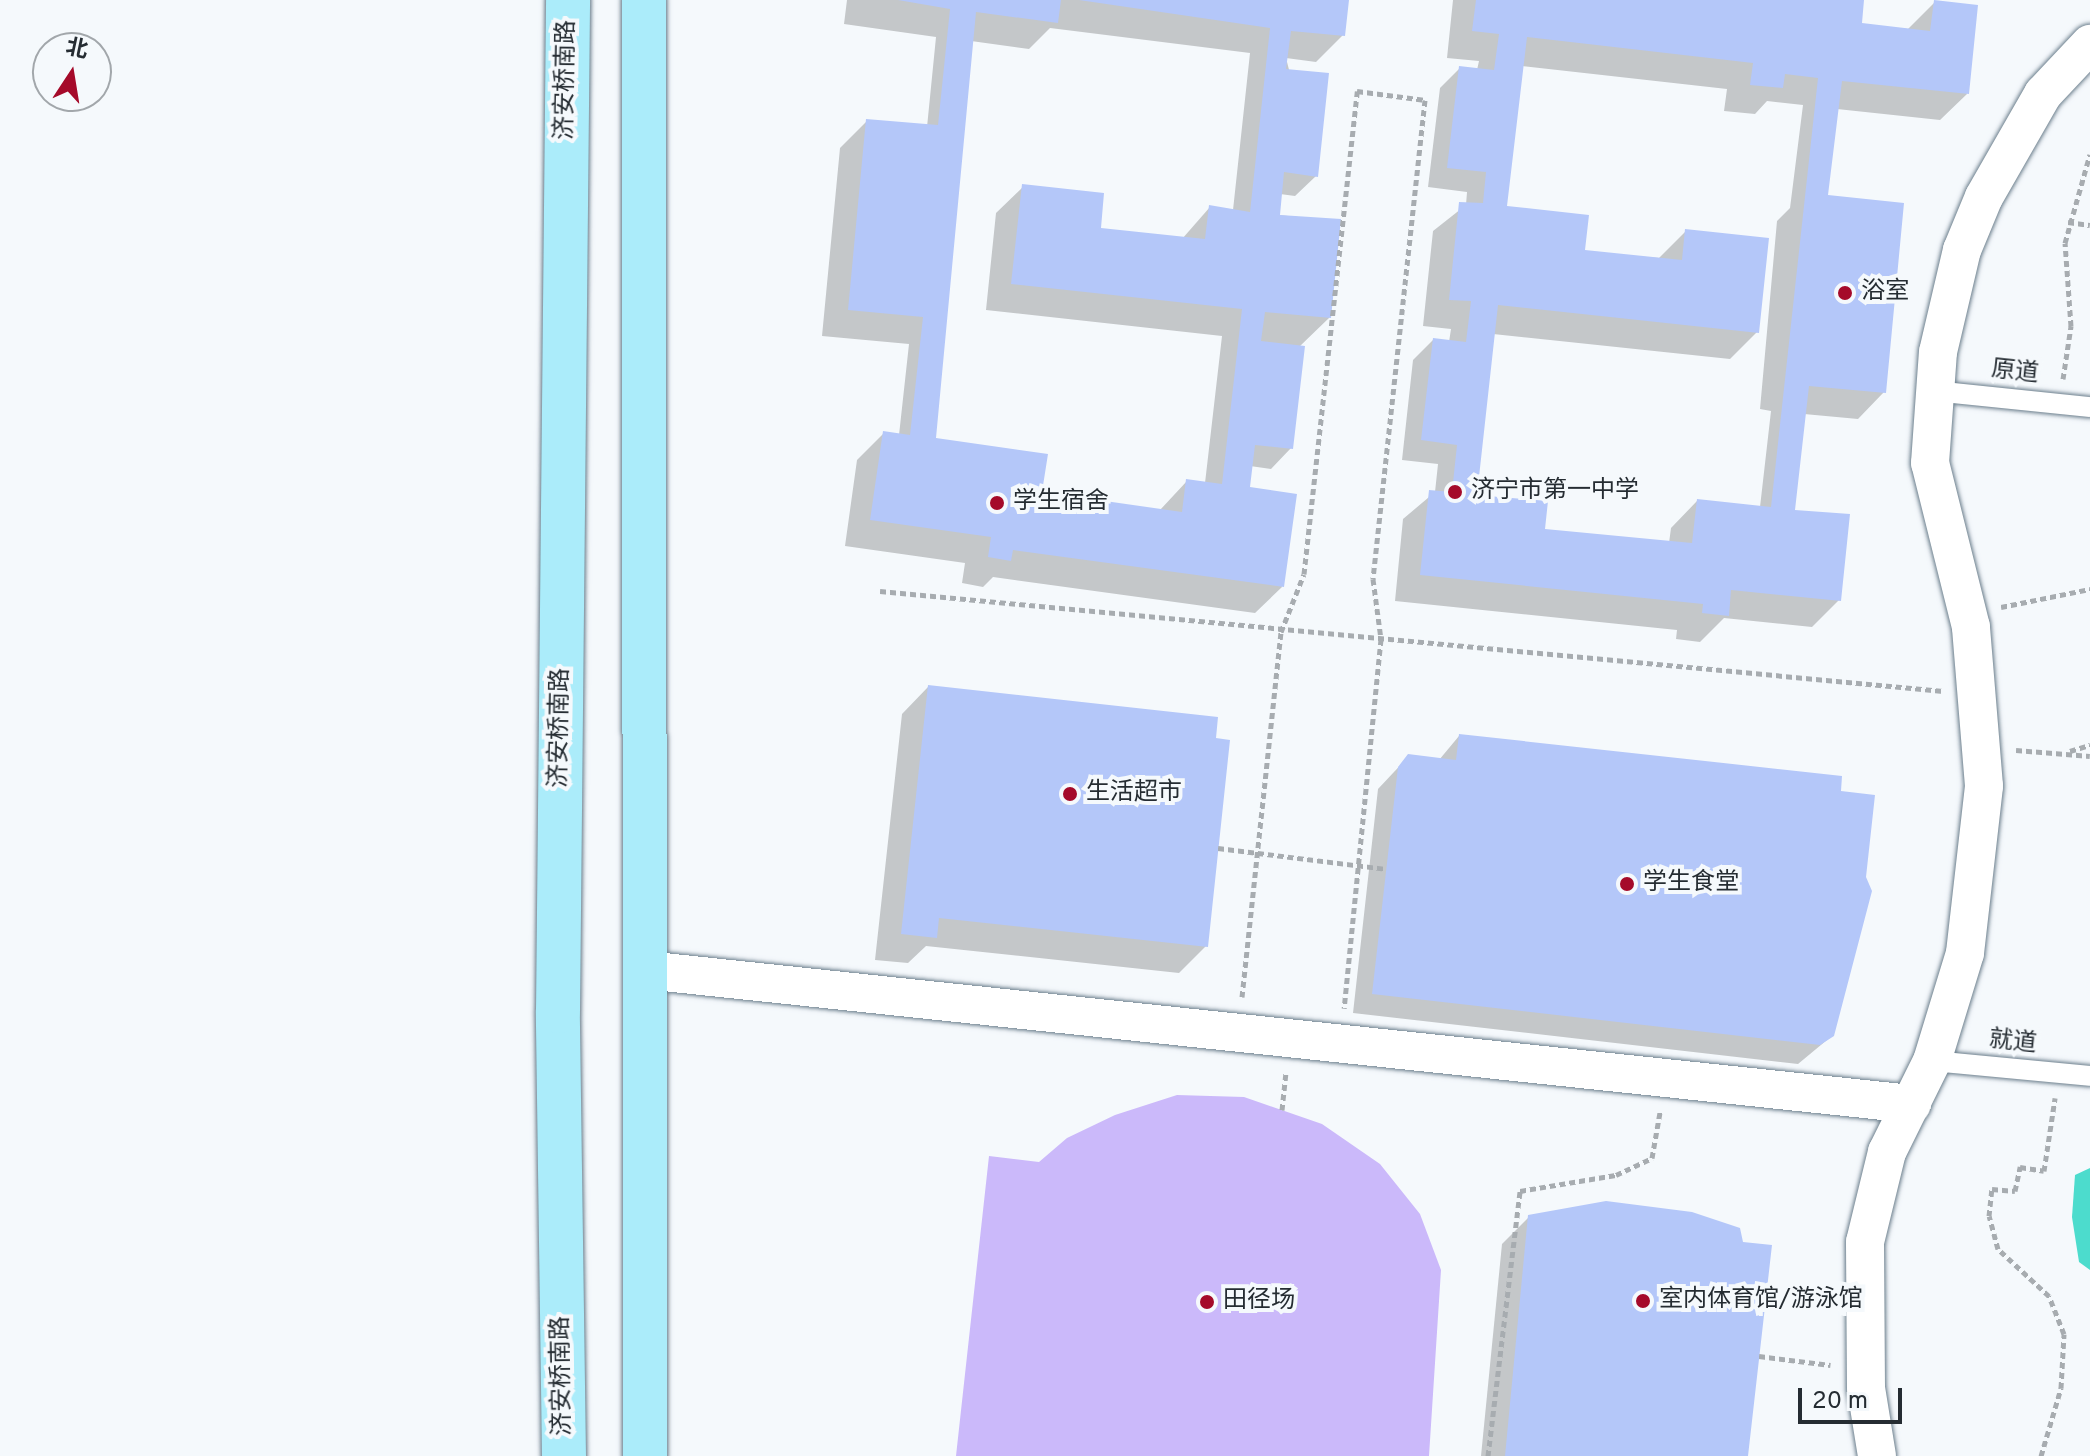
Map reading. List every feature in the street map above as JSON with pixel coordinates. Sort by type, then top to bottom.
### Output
[{"type":"main road","name":"济安桥南路","points":[[564,1456],[558,1011],[568,0]]},
{"type":"main road","points":[[644,0],[645,1456]]},
{"type":"street","points":[[1877,1456],[1866,1370],[1865,1242],[1887,1152],[1932,1061],[1965,953],[1983,750],[1980,695],[1968,614],[1930,463],[1934,391],[1962,250],[1984,197],[2043,94],[2090,44]]},
{"type":"street","points":[[645,970],[1239,1030],[1912,1104]]},
{"type":"lane","name":"原道","points":[[1934,391],[2090,407]]},
{"type":"lane","name":"就道","points":[[1932,1061],[2090,1076]]},
{"type":"path","points":[[1239,1030],[1281,632],[1304,574],[1357,91],[1425,100],[1373,579],[1381,639],[1341,1042]]},
{"type":"path","points":[[2060,404],[2071,326],[2068,222],[2090,154]]},
{"type":"path","points":[[2068,222],[2090,225]]},
{"type":"path","points":[[1968,614],[2090,589]]},
{"type":"path","points":[[880,591],[1281,632],[1980,695]]},
{"type":"path","points":[[2065,753],[2090,745]]},
{"type":"path","points":[[1983,750],[2090,756]]},
{"type":"path","points":[[1218,848],[1386,869]]},
{"type":"path","points":[[2041,1456],[2061,1388],[2064,1334],[2049,1296],[1998,1249],[1989,1216],[1992,1189],[2015,1191],[2020,1167],[2044,1171],[2058,1073]]},
{"type":"path","points":[[1488,1456],[1520,1191],[1616,1175],[1652,1158],[1667,1077]]},
{"type":"path","points":[[1759,1356],[1866,1370]]},
{"type":"shaded area","name":"田径场","points":[[1177,1095],[1244,1097],[1322,1124],[1380,1164],[1420,1214],[1441,1270],[1429,1456],[956,1456],[989,1156],[1039,1162],[1067,1138],[1115,1115]]},
{"type":"shaded area","points":[[2090,1168],[2090,1270],[2079,1262],[2072,1217],[2075,1175]]},
{"type":"building","points":[[898,0],[1061,0],[1058,23],[976,12],[936,438],[1048,454],[1042,492],[1182,512],[1186,479],[1222,484],[1242,309],[1011,284],[1022,184],[1104,193],[1101,228],[1205,239],[1209,205],[1250,212],[1270,28],[1079,0],[1349,0],[1345,36],[1291,31],[1286,69],[1329,73],[1318,177],[1284,172],[1280,215],[1341,219],[1331,318],[1265,312],[1261,341],[1305,346],[1293,449],[1255,445],[1250,487],[1297,494],[1284,587],[1013,550],[1011,561],[988,557],[991,537],[870,520],[883,431],[910,435],[923,317],[848,310],[866,119],[938,125],[950,9]]},
{"type":"building","points":[[1476,0],[1864,0],[1862,23],[1930,31],[1934,0],[1978,5],[1969,94],[1842,81],[1828,195],[1904,203],[1886,393],[1809,386],[1795,510],[1850,514],[1841,601],[1731,590],[1729,616],[1702,613],[1703,604],[1420,575],[1429,490],[1452,492],[1457,445],[1421,440],[1433,338],[1466,342],[1471,301],[1449,300],[1459,202],[1483,203],[1486,172],[1447,168],[1459,66],[1494,70],[1499,34],[1472,31]],"holes":[[[1527,37],[1753,63],[1750,85],[1783,88],[1785,74],[1818,78],[1771,507],[1697,499],[1692,543],[1545,529],[1548,501],[1477,495],[1498,305],[1759,333],[1769,238],[1685,229],[1682,260],[1585,250],[1589,215],[1507,206]]]},
{"type":"building","name":"生活超市","points":[[928,685],[1218,717],[1216,738],[1230,740],[1208,947],[939,918],[937,938],[901,934]]},
{"type":"building","name":"学生食堂","points":[[1459,734],[1842,776],[1841,791],[1875,795],[1866,877],[1872,891],[1834,1036],[1820,1045],[1372,994],[1398,767],[1408,754],[1456,760]]},
{"type":"building","name":"室内体育馆/游泳馆","points":[[1606,1201],[1692,1212],[1740,1228],[1743,1242],[1772,1245],[1748,1456],[1505,1456],[1528,1215]]},
{"type":"place","name":"浴室","points":[[1845,293]]},
{"type":"place","name":"济宁市第一中学","points":[[1455,492]]},
{"type":"place","name":"学生宿舍","points":[[997,503]]},
{"type":"place","name":"生活超市","points":[[1070,794]]},
{"type":"place","name":"学生食堂","points":[[1627,884]]},
{"type":"place","name":"室内体育馆/游泳馆","points":[[1643,1301]]},
{"type":"place","name":"田径场","points":[[1207,1302]]}]
